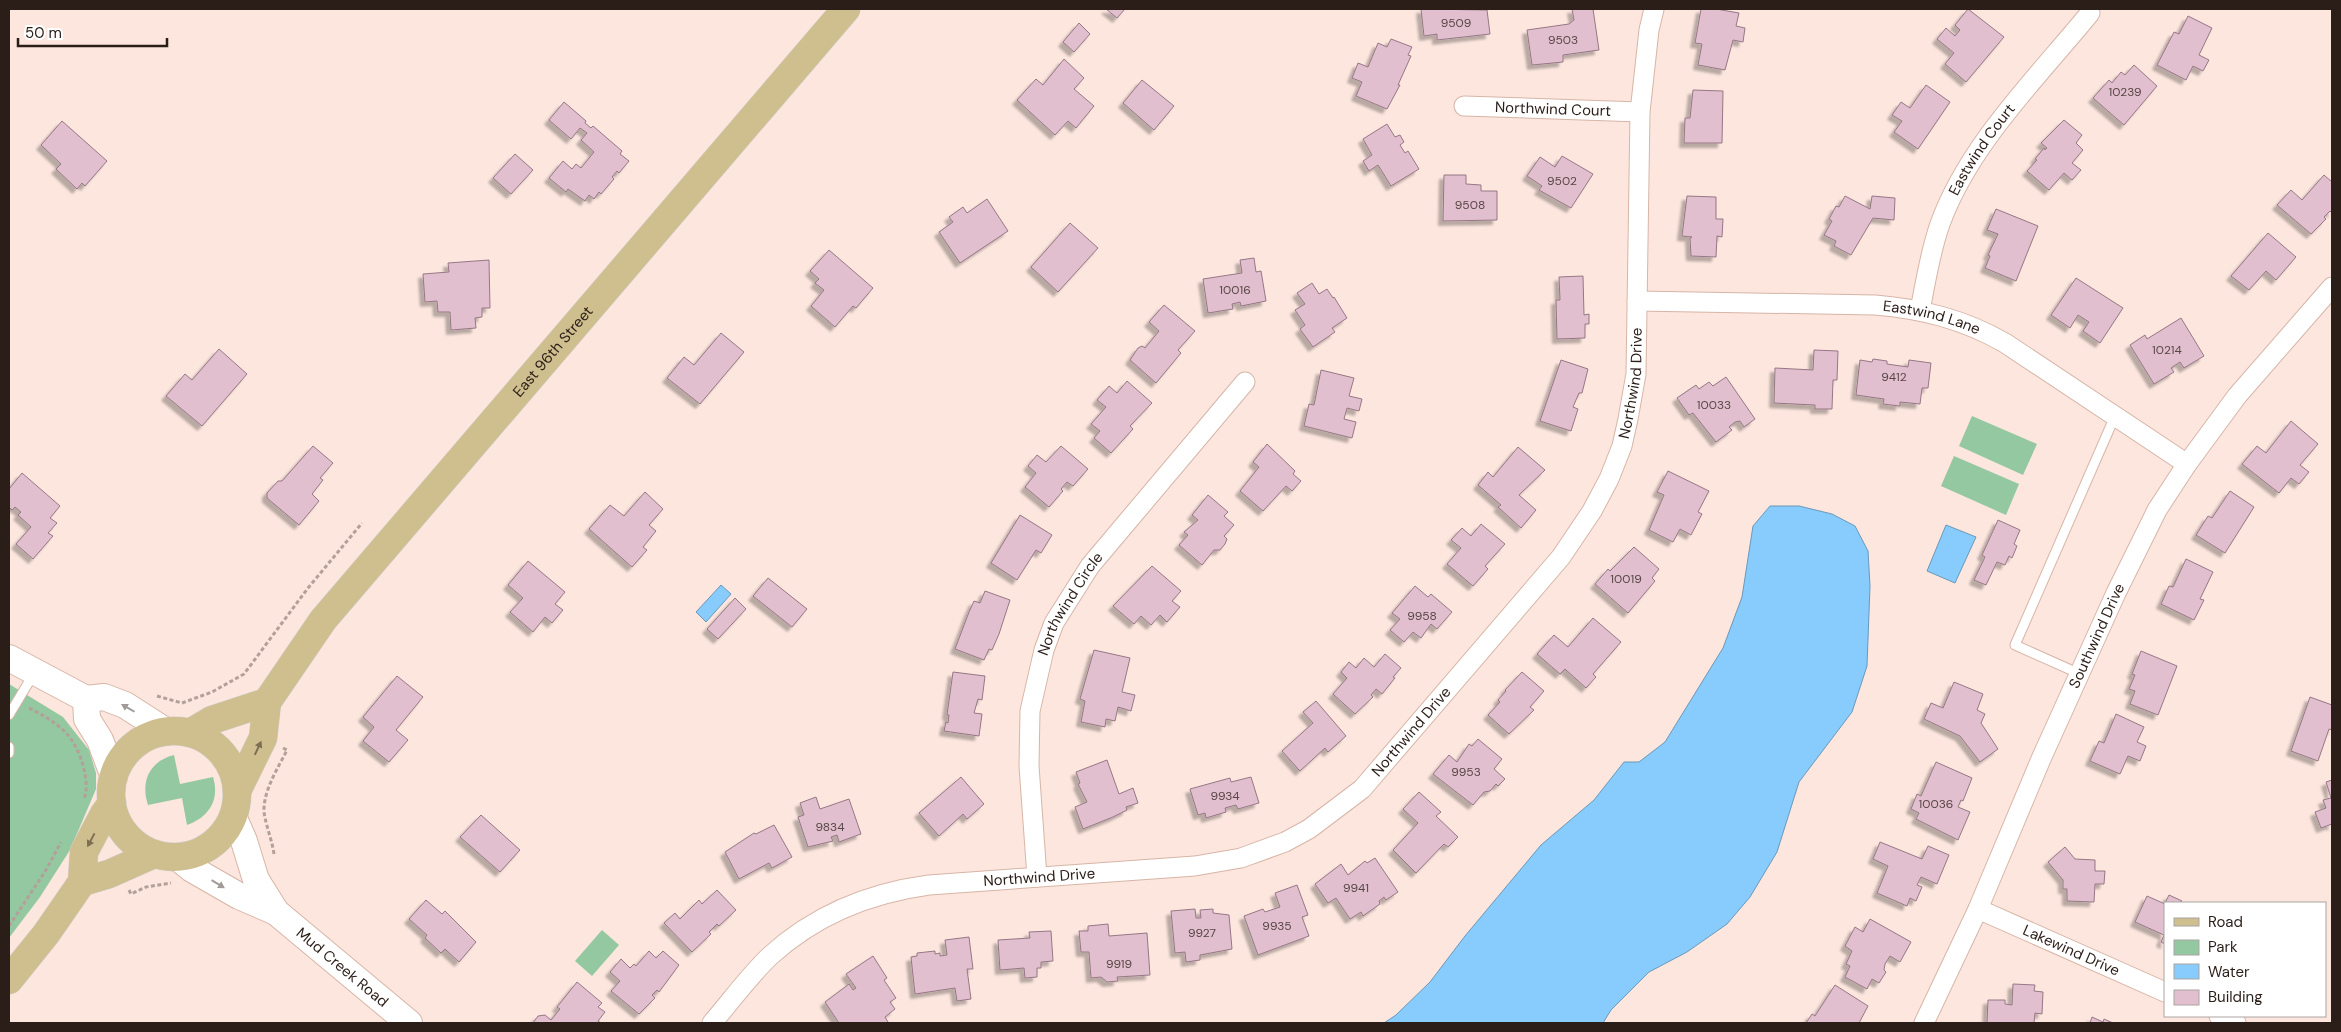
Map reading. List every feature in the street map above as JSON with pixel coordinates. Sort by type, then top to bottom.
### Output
[{"type":"main road","name":"East 96th Street","points":[[235,803],[263,738],[267,702],[323,620],[846,9]]},
{"type":"main road","points":[[9,980],[41,940],[82,882],[84,852],[104,814],[125,755],[144,739],[178,732],[267,702]]},
{"type":"main road","points":[[113,790],[122,829],[142,848],[166,855],[192,855],[217,840],[226,829],[235,803],[234,774],[226,759],[210,742],[178,732]]},
{"type":"main road","points":[[82,882],[166,855]]},
{"type":"street","name":"Northwind Drive","points":[[712,1023],[769,958],[814,923],[847,906],[874,896],[911,888],[1195,866],[1241,858],[1285,842],[1309,829],[1362,789],[1561,556],[1592,511],[1622,446],[1636,374],[1640,112],[1649,30],[1654,9]]},
{"type":"street","name":"Eastwind Court","points":[[1920,310],[1940,225],[1963,175],[1989,136],[2090,13]]},
{"type":"street","name":"Northwind Court","points":[[1464,106],[1640,112]]},
{"type":"street","name":"Southwind Drive","points":[[1924,1023],[1978,909],[2080,674],[2157,510],[2187,464],[2237,396],[2332,287]]},
{"type":"street","name":"Eastwind Lane","points":[[1638,301],[1874,305],[1920,310],[1955,319],[1990,334],[2187,464]]},
{"type":"street","name":"Northwind Circle","points":[[1037,877],[1029,766],[1030,711],[1044,650],[1054,624],[1090,566],[1245,382]]},
{"type":"street","points":[[9,658],[86,699],[104,697],[125,705],[178,732]]},
{"type":"street","points":[[86,699],[88,719],[102,745],[113,790]]},
{"type":"street","name":"Mud Creek Road","points":[[235,803],[256,880],[276,912]]},
{"type":"street","name":"Mud Creek Road","points":[[166,855],[239,896],[276,912],[409,1023]]},
{"type":"street","name":"Lakewind Drive","points":[[1978,909],[2164,992]]},
{"type":"street","points":[[2221,1017],[2236,1023]]},
{"type":"lane","points":[[2080,674],[2015,645],[2115,416]]},
{"type":"lane","points":[[9,715],[34,673]]},
{"type":"lane","points":[[9,747],[9,753]]},
{"type":"path","points":[[148,693],[182,703],[212,692],[238,678],[249,669],[308,588],[362,523]]},
{"type":"path","points":[[17,702],[54,722],[69,736],[86,778],[86,792],[80,805]]},
{"type":"path","points":[[274,853],[264,812],[264,804],[267,791],[287,750]]},
{"type":"path","points":[[9,926],[46,870],[65,834]]},
{"type":"path","points":[[131,894],[159,884],[176,885]]},
{"type":"green space","points":[[1972,416],[2037,444],[2023,475],[1959,446]]},
{"type":"green space","points":[[1954,456],[2019,484],[2006,515],[1941,486]]},
{"type":"green space","points":[[9,684],[63,717],[89,750],[96,773],[96,789],[70,850],[40,897],[9,938]]},
{"type":"green space","points":[[174,755],[180,784],[213,777],[215,785],[214,800],[211,807],[195,822],[187,825],[182,798],[148,805],[146,796],[146,780],[153,767]]},
{"type":"green space","points":[[602,930],[619,945],[592,976],[575,961]]},
{"type":"water","points":[[1770,506],[1799,506],[1832,514],[1855,526],[1868,551],[1870,586],[1867,666],[1852,712],[1799,782],[1777,852],[1750,897],[1727,924],[1687,952],[1649,972],[1611,1010],[1603,1023],[1384,1023],[1396,1015],[1430,982],[1465,936],[1541,845],[1594,800],[1624,762],[1639,762],[1665,742],[1723,648],[1742,597],[1753,526]]},
{"type":"water","points":[[1946,525],[1976,537],[1955,583],[1927,571]]},
{"type":"water","points":[[721,585],[731,594],[706,622],[696,612]]},
{"type":"building","points":[[1106,9],[1125,9],[1117,18]]},
{"type":"building","points":[[1421,9],[1487,10],[1490,34],[1437,40],[1437,34],[1424,36]]},
{"type":"building","points":[[1572,9],[1593,9],[1599,50],[1563,55],[1563,62],[1532,65],[1527,30],[1569,24],[1574,20]]},
{"type":"building","points":[[1701,9],[1716,9],[1739,13],[1736,26],[1745,28],[1743,42],[1733,40],[1725,70],[1698,65],[1702,44],[1695,43]]},
{"type":"building","points":[[1968,9],[2004,37],[1966,82],[1945,64],[1954,53],[1937,39],[1946,28],[1955,36],[1960,30],[1955,25]]},
{"type":"building","points":[[2188,16],[2212,28],[2199,55],[2209,60],[2203,71],[2193,66],[2186,80],[2157,65],[2174,32],[2179,34]]},
{"type":"building","points":[[1079,23],[1090,34],[1074,52],[1063,42]]},
{"type":"building","points":[[1391,39],[1412,47],[1408,55],[1411,56],[1398,85],[1400,85],[1387,109],[1356,96],[1362,82],[1352,78],[1358,63],[1368,67],[1378,43],[1387,47]]},
{"type":"building","points":[[1064,59],[1084,78],[1074,89],[1094,106],[1076,128],[1068,121],[1055,135],[1017,100],[1036,79],[1043,85]]},
{"type":"building","points":[[2134,65],[2157,86],[2124,125],[2093,98],[2109,80],[2112,83],[2121,72],[2125,75]]},
{"type":"building","points":[[1142,80],[1174,106],[1154,130],[1123,103]]},
{"type":"building","points":[[1926,85],[1950,102],[1918,149],[1894,132],[1902,121],[1892,115],[1901,102],[1910,108]]},
{"type":"building","points":[[1693,90],[1723,91],[1722,143],[1684,143],[1685,118],[1690,118]]},
{"type":"building","points":[[564,102],[586,121],[585,123],[591,128],[593,126],[622,151],[620,154],[629,161],[619,173],[617,171],[612,177],[614,179],[594,199],[589,195],[585,201],[568,189],[566,192],[549,178],[563,161],[572,169],[576,164],[581,168],[594,152],[581,140],[587,133],[580,128],[571,139],[549,120]]},
{"type":"building","points":[[2064,120],[2082,135],[2076,143],[2083,150],[2072,163],[2081,170],[2072,180],[2064,173],[2049,190],[2027,171],[2037,160],[2035,159],[2044,148],[2045,150],[2047,148],[2041,143]]},
{"type":"building","points":[[62,121],[107,161],[85,186],[82,183],[77,189],[56,169],[61,164],[41,145]]},
{"type":"building","points":[[1387,124],[1395,137],[1400,135],[1404,142],[1400,145],[1405,153],[1408,151],[1419,169],[1391,186],[1378,165],[1369,171],[1363,161],[1372,155],[1363,139]]},
{"type":"building","points":[[515,154],[533,170],[511,194],[493,178]]},
{"type":"building","points":[[1562,156],[1593,174],[1571,208],[1539,190],[1542,186],[1527,176],[1540,157],[1555,167]]},
{"type":"building","points":[[1444,175],[1466,175],[1466,184],[1481,185],[1481,191],[1497,191],[1497,220],[1443,221]]},
{"type":"building","points":[[2324,175],[2332,182],[2332,213],[2330,211],[2324,217],[2326,219],[2311,234],[2277,205],[2291,190],[2302,200]]},
{"type":"building","points":[[1687,196],[1716,197],[1716,219],[1723,219],[1722,237],[1717,236],[1716,257],[1691,256],[1690,238],[1692,237],[1682,236]]},
{"type":"building","points":[[1845,196],[1870,209],[1872,196],[1895,198],[1894,220],[1873,218],[1851,255],[1834,246],[1836,241],[1824,235],[1832,221],[1829,219],[1836,206],[1839,207]]},
{"type":"building","points":[[987,199],[1008,231],[960,263],[939,232],[953,222],[949,217],[963,207],[967,213]]},
{"type":"building","points":[[1996,209],[2038,226],[2016,281],[1985,268],[1990,256],[1988,255],[1998,234],[1987,230]]},
{"type":"building","points":[[1070,223],[1098,248],[1058,292],[1031,267]]},
{"type":"building","points":[[2268,233],[2296,257],[2276,280],[2266,271],[2249,290],[2231,276]]},
{"type":"building","points":[[829,250],[873,288],[856,308],[853,306],[835,327],[811,306],[824,290],[815,283],[819,279],[810,271]]},
{"type":"building","points":[[1254,258],[1256,272],[1261,271],[1266,301],[1241,306],[1240,302],[1232,304],[1233,309],[1208,313],[1203,279],[1242,273],[1240,260]]},
{"type":"building","points":[[489,260],[490,308],[482,308],[482,317],[475,318],[476,328],[451,330],[450,312],[438,312],[437,301],[425,302],[423,274],[449,272],[448,263]]},
{"type":"building","points":[[1583,276],[1584,315],[1589,314],[1589,324],[1585,324],[1585,338],[1557,339],[1556,300],[1560,300],[1559,277]]},
{"type":"building","points":[[2076,278],[2123,308],[2100,343],[2083,331],[2089,322],[2078,315],[2070,328],[2051,315]]},
{"type":"building","points":[[1312,283],[1319,294],[1327,289],[1347,318],[1332,328],[1335,332],[1313,347],[1300,329],[1305,325],[1295,310],[1305,304],[1297,293]]},
{"type":"building","points":[[1164,305],[1195,331],[1178,350],[1181,353],[1156,383],[1130,360],[1138,348],[1142,346],[1145,348],[1159,331],[1149,322]]},
{"type":"building","points":[[2181,318],[2204,356],[2184,368],[2180,362],[2171,368],[2174,372],[2154,384],[2130,345],[2145,335],[2147,339]]},
{"type":"building","points":[[721,333],[744,352],[700,404],[667,378],[684,357],[694,365]]},
{"type":"building","points":[[219,349],[247,374],[202,426],[166,396],[185,374],[192,380]]},
{"type":"building","points":[[1814,350],[1838,351],[1837,380],[1833,380],[1832,409],[1815,409],[1815,405],[1774,403],[1775,368],[1813,370]]},
{"type":"building","points":[[1873,359],[1887,361],[1887,364],[1908,367],[1909,360],[1931,363],[1928,388],[1922,388],[1920,404],[1900,402],[1900,406],[1883,404],[1884,399],[1856,395],[1860,360],[1872,362]]},
{"type":"building","points":[[1561,360],[1588,369],[1582,393],[1579,393],[1573,407],[1578,409],[1571,431],[1540,421]]},
{"type":"building","points":[[1321,370],[1354,378],[1349,396],[1362,399],[1359,411],[1347,408],[1344,419],[1356,422],[1352,438],[1304,426],[1309,404],[1314,405]]},
{"type":"building","points":[[1726,377],[1755,419],[1744,427],[1740,421],[1735,422],[1729,427],[1732,430],[1716,442],[1693,413],[1689,415],[1677,398],[1696,385],[1699,389],[1709,382],[1713,386]]},
{"type":"building","points":[[1127,381],[1152,403],[1130,426],[1133,429],[1111,453],[1094,438],[1100,431],[1091,424],[1106,407],[1097,400],[1109,386],[1117,393]]},
{"type":"building","points":[[2291,421],[2318,444],[2300,465],[2309,472],[2299,484],[2291,478],[2279,493],[2242,464],[2257,446],[2266,453]]},
{"type":"building","points":[[1267,444],[1295,471],[1293,474],[1301,481],[1292,491],[1286,486],[1263,511],[1240,491],[1259,467],[1253,462]]},
{"type":"building","points":[[313,446],[333,463],[320,478],[323,480],[312,494],[319,501],[299,525],[267,498],[267,493],[278,481],[282,481]]},
{"type":"building","points":[[1061,446],[1088,469],[1073,486],[1067,482],[1061,489],[1063,491],[1049,507],[1025,487],[1036,473],[1028,466],[1037,455],[1046,462]]},
{"type":"building","points":[[1518,447],[1545,470],[1519,495],[1536,510],[1521,528],[1498,507],[1501,505],[1478,485],[1488,472],[1493,477]]},
{"type":"building","points":[[1668,471],[1709,491],[1698,512],[1702,514],[1691,535],[1680,529],[1673,542],[1649,530],[1664,495],[1657,492]]},
{"type":"building","points":[[22,473],[60,506],[50,518],[57,523],[48,533],[53,536],[33,559],[16,544],[31,527],[18,515],[21,512],[15,507],[12,510],[9,507],[9,489]]},
{"type":"building","points":[[2230,491],[2254,507],[2225,553],[2196,535],[2208,516],[2212,518]]},
{"type":"building","points":[[645,492],[663,509],[649,525],[656,531],[643,547],[647,550],[632,567],[589,529],[610,505],[624,516]]},
{"type":"building","points":[[1208,495],[1228,512],[1224,516],[1234,525],[1224,536],[1227,539],[1225,544],[1220,550],[1214,550],[1202,565],[1179,545],[1188,535],[1184,532],[1198,520],[1192,515]]},
{"type":"building","points":[[1020,515],[1052,535],[1041,553],[1036,550],[1017,580],[991,563]]},
{"type":"building","points":[[1998,520],[2020,530],[2014,544],[2017,546],[2012,558],[2009,556],[2005,565],[1997,562],[1986,585],[1974,580],[1985,557],[1982,555]]},
{"type":"building","points":[[1481,524],[1505,544],[1485,566],[1488,569],[1473,586],[1447,564],[1461,548],[1451,540],[1462,528],[1471,536]]},
{"type":"building","points":[[1634,547],[1659,569],[1652,578],[1655,581],[1628,613],[1595,584],[1608,569],[1610,571]]},
{"type":"building","points":[[2186,559],[2213,572],[2200,599],[2204,600],[2194,620],[2161,604],[2169,586],[2173,587]]},
{"type":"building","points":[[528,561],[565,592],[555,604],[563,610],[552,623],[545,617],[533,632],[510,612],[523,598],[508,585]]},
{"type":"building","points":[[1152,566],[1181,591],[1172,601],[1180,607],[1167,622],[1160,615],[1151,625],[1141,616],[1134,624],[1113,606]]},
{"type":"building","points":[[768,578],[807,609],[792,627],[753,596]]},
{"type":"building","points":[[1415,586],[1428,597],[1431,594],[1452,612],[1437,629],[1431,624],[1421,638],[1413,632],[1404,642],[1390,630],[1400,619],[1392,613]]},
{"type":"building","points":[[985,591],[1010,600],[999,634],[992,650],[989,649],[984,660],[955,649],[974,601],[980,603]]},
{"type":"building","points":[[735,598],[746,609],[718,639],[707,629]]},
{"type":"building","points":[[1593,618],[1621,642],[1593,674],[1596,677],[1586,688],[1565,669],[1560,674],[1537,654],[1554,635],[1568,647]]},
{"type":"building","points":[[1094,650],[1130,658],[1122,692],[1135,695],[1131,711],[1118,707],[1115,721],[1106,719],[1105,727],[1081,722],[1085,701],[1080,699]]},
{"type":"building","points":[[2141,651],[2177,666],[2158,715],[2130,704],[2135,691],[2129,689],[2135,675],[2132,674]]},
{"type":"building","points":[[1385,654],[1401,668],[1382,694],[1376,689],[1371,695],[1373,697],[1355,714],[1333,694],[1347,678],[1341,672],[1349,662],[1356,668],[1364,658],[1374,667]]},
{"type":"building","points":[[953,672],[985,676],[982,700],[978,699],[974,713],[982,714],[979,736],[944,731],[946,722],[948,723],[949,715],[947,715]]},
{"type":"building","points":[[1522,672],[1544,691],[1530,707],[1534,710],[1509,734],[1488,715],[1500,702],[1498,700],[1505,690]]},
{"type":"building","points":[[397,676],[423,697],[396,730],[408,740],[389,762],[363,741],[374,727],[363,717]]},
{"type":"building","points":[[1954,682],[1983,694],[1977,710],[1985,714],[1981,723],[1998,749],[1980,762],[1960,736],[1924,719],[1931,703],[1943,708]]},
{"type":"building","points":[[2310,697],[2332,705],[2332,730],[2329,729],[2318,761],[2291,751]]},
{"type":"building","points":[[1316,701],[1346,736],[1328,752],[1325,748],[1300,771],[1282,751],[1313,723],[1303,712]]},
{"type":"building","points":[[2116,714],[2144,727],[2137,742],[2146,746],[2140,761],[2128,756],[2120,774],[2090,761],[2099,741],[2104,743]]},
{"type":"building","points":[[1478,739],[1502,759],[1494,769],[1505,779],[1498,786],[1496,784],[1490,791],[1484,792],[1473,805],[1433,774],[1449,755],[1457,762],[1469,744],[1472,746]]},
{"type":"building","points":[[1107,760],[1119,794],[1133,788],[1138,803],[1126,807],[1127,810],[1113,817],[1083,829],[1075,807],[1087,802],[1078,784],[1080,783],[1076,772]]},
{"type":"building","points":[[1936,762],[1972,778],[1963,801],[1961,800],[1958,807],[1970,812],[1958,840],[1916,819],[1919,813],[1911,809],[1917,794],[1921,796]]},
{"type":"building","points":[[961,777],[984,804],[967,819],[963,814],[939,836],[919,813]]},
{"type":"building","points":[[1251,777],[1259,803],[1238,809],[1236,805],[1225,808],[1226,812],[1206,818],[1205,813],[1198,815],[1190,789],[1230,778],[1231,782]]},
{"type":"building","points":[[2332,780],[2332,824],[2321,828],[2315,812],[2326,808],[2323,800],[2331,798],[2326,782]]},
{"type":"building","points":[[1419,792],[1441,812],[1436,816],[1458,837],[1448,847],[1444,844],[1416,873],[1393,850],[1418,823],[1403,809]]},
{"type":"building","points":[[816,797],[820,809],[849,799],[861,834],[839,842],[837,835],[831,837],[833,841],[808,847],[798,817],[804,815],[800,803]]},
{"type":"building","points":[[481,815],[520,850],[500,872],[460,837]]},
{"type":"building","points":[[774,825],[792,857],[772,868],[769,863],[739,879],[725,852],[754,833],[756,834]]},
{"type":"building","points":[[1880,842],[1922,859],[1928,846],[1949,855],[1937,884],[1921,877],[1917,885],[1922,887],[1916,901],[1910,898],[1907,906],[1877,893],[1888,866],[1873,859]]},
{"type":"building","points":[[2065,847],[2075,859],[2095,860],[2095,871],[2105,871],[2104,884],[2095,884],[2094,902],[2067,901],[2067,889],[2063,889],[2063,880],[2048,862]]},
{"type":"building","points":[[1375,858],[1398,892],[1386,900],[1384,897],[1379,901],[1380,904],[1363,916],[1361,912],[1350,919],[1336,898],[1328,903],[1315,884],[1341,864],[1348,875],[1365,861],[1367,863]]},
{"type":"building","points":[[1297,885],[1308,915],[1302,917],[1309,936],[1258,955],[1244,916],[1263,909],[1265,912],[1280,907],[1275,893]]},
{"type":"building","points":[[717,890],[736,910],[719,926],[717,924],[709,932],[711,934],[692,952],[664,923],[675,913],[680,919],[699,900],[702,904]]},
{"type":"building","points":[[2169,895],[2182,901],[2181,902],[2166,902]]},
{"type":"building","points":[[2147,896],[2164,904],[2164,935],[2135,922]]},
{"type":"building","points":[[426,900],[442,914],[445,911],[476,942],[459,962],[445,949],[441,953],[425,938],[427,935],[409,919]]},
{"type":"building","points":[[1195,909],[1196,918],[1201,918],[1200,910],[1213,909],[1213,913],[1229,915],[1232,949],[1200,955],[1200,960],[1186,962],[1185,952],[1175,953],[1171,911]]},
{"type":"building","points":[[1870,919],[1911,942],[1900,962],[1890,956],[1885,964],[1884,970],[1886,972],[1879,983],[1872,979],[1867,989],[1845,977],[1850,966],[1846,964],[1852,951],[1845,946],[1855,927],[1863,932]]},
{"type":"building","points":[[1108,924],[1109,936],[1147,933],[1150,975],[1117,977],[1118,981],[1107,982],[1101,977],[1091,978],[1089,952],[1081,952],[1079,931],[1088,931],[1088,926]]},
{"type":"building","points":[[1051,931],[1053,961],[1041,962],[1041,968],[1037,968],[1037,977],[1025,978],[1024,968],[1000,970],[998,940],[1030,938],[1029,932]]},
{"type":"building","points":[[969,937],[973,969],[967,969],[971,999],[957,1001],[955,988],[915,994],[911,957],[917,956],[917,953],[935,951],[935,954],[940,953],[940,956],[947,955],[945,940]]},
{"type":"building","points":[[649,951],[656,958],[663,951],[679,965],[659,992],[657,990],[652,995],[655,998],[639,1014],[611,991],[620,981],[610,972],[621,959],[630,968],[634,964],[636,966]]},
{"type":"building","points":[[873,956],[887,978],[884,980],[896,998],[890,1002],[895,1009],[885,1017],[887,1023],[839,1023],[825,1002],[849,984],[853,990],[856,988],[846,974]]},
{"type":"building","points":[[577,982],[602,1003],[598,1007],[605,1012],[598,1021],[601,1023],[533,1023],[538,1016],[545,1015],[551,1020],[560,1009],[557,1007]]},
{"type":"building","points":[[2013,984],[2035,985],[2034,991],[2043,992],[2042,1014],[2035,1013],[2034,1023],[1987,1023],[1988,1000],[2005,1000],[2005,1004],[2012,1005]]},
{"type":"building","points":[[1835,985],[1868,1006],[1859,1023],[1806,1023],[1812,1014],[1815,1016]]},
{"type":"building","points":[[2092,1017],[2103,1022],[2104,1019],[2113,1023],[2090,1023]]}]
